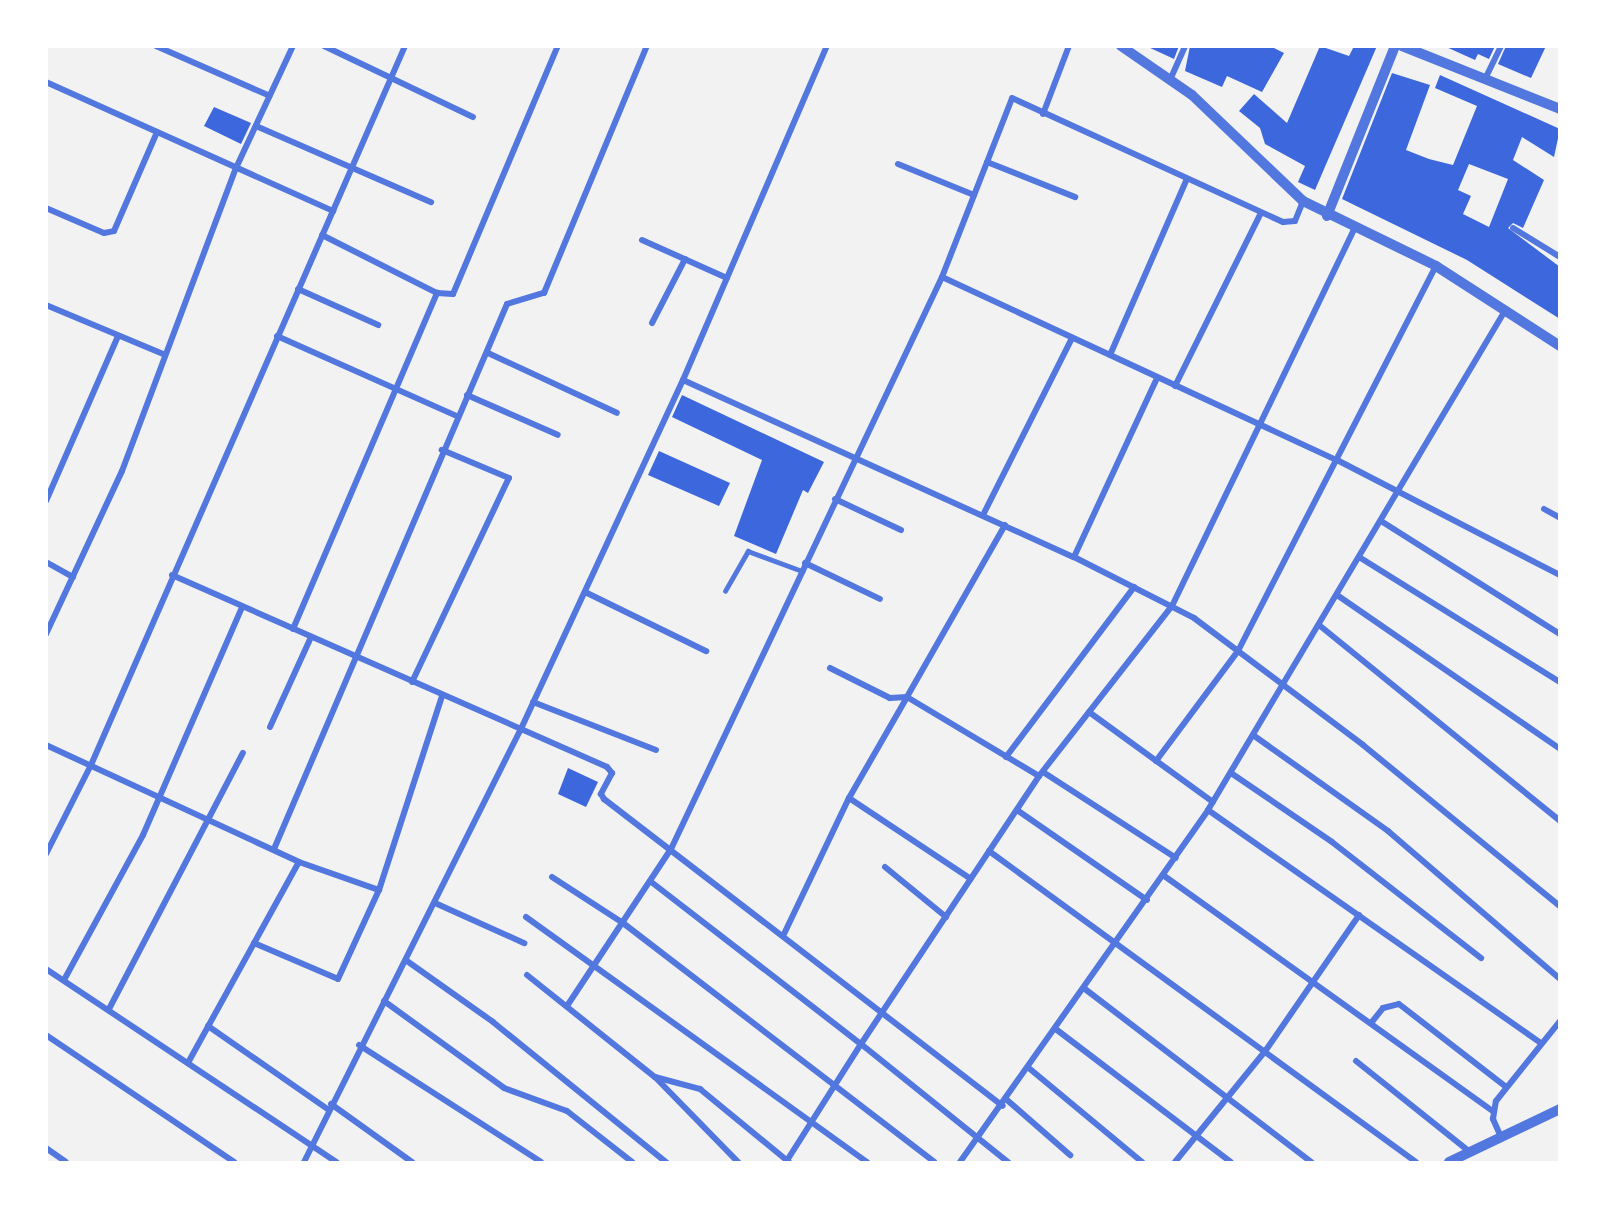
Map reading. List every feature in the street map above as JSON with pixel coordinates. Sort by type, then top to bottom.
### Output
[{"type":"street","points":[[156,46],[270,96]]},
{"type":"street","points":[[46,634],[122,471],[163,354],[236,168],[293,46]]},
{"type":"street","points":[[324,46],[391,80],[473,117]]},
{"type":"street","points":[[46,854],[91,765],[171,575],[405,46]]},
{"type":"street","points":[[322,235],[437,293],[453,294],[558,46]]},
{"type":"street","points":[[274,849],[442,450],[488,353],[507,304],[544,293],[647,46]]},
{"type":"street","points":[[304,1162],[359,1045],[407,961],[520,731],[683,380],[827,46]]},
{"type":"street","points":[[1044,114],[1069,46]]},
{"type":"street","points":[[1120,46],[1170,80],[1303,201],[1354,230],[1436,266],[1507,308],[1559,344]]},
{"type":"street","points":[[1170,80],[1185,46]]},
{"type":"street","points":[[1402,46],[1560,109]]},
{"type":"street","points":[[1485,79],[1501,46]]},
{"type":"street","points":[[1327,216],[1395,47]]},
{"type":"street","points":[[46,82],[333,211]]},
{"type":"street","points":[[567,1006],[671,849],[942,277],[1012,98],[1261,213],[1291,223],[1303,201]]},
{"type":"street","points":[[256,126],[353,166],[430,202]]},
{"type":"street","points":[[46,208],[104,233],[114,231],[157,132]]},
{"type":"street","points":[[987,162],[1075,197]]},
{"type":"street","points":[[897,164],[974,195]]},
{"type":"street","points":[[1110,356],[1187,179]]},
{"type":"street","points":[[1175,386],[1261,213]]},
{"type":"street","points":[[1513,228],[1560,257]]},
{"type":"street","points":[[655,1077],[700,1089],[788,1162],[861,1044],[1041,774],[1172,606],[1354,230]]},
{"type":"street","points":[[642,240],[727,278]]},
{"type":"street","points":[[652,323],[686,259]]},
{"type":"street","points":[[1156,761],[1238,651],[1436,266]]},
{"type":"street","points":[[942,277],[1259,426],[1337,460],[1560,575]]},
{"type":"street","points":[[298,289],[378,325]]},
{"type":"street","points":[[292,629],[437,293]]},
{"type":"street","points":[[46,304],[163,354]]},
{"type":"street","points":[[960,1162],[1030,1069],[1209,810],[1507,308]]},
{"type":"street","points":[[46,501],[118,336]]},
{"type":"street","points":[[277,336],[457,416]]},
{"type":"street","points":[[983,515],[1072,338]]},
{"type":"street","points":[[488,353],[617,412]]},
{"type":"street","points":[[1074,557],[1157,378]]},
{"type":"street","points":[[683,380],[856,456],[1074,557],[1172,606],[1283,685],[1560,906]]},
{"type":"street","points":[[467,395],[558,435]]},
{"type":"street","points":[[412,682],[509,478],[442,450]]},
{"type":"street","points":[[835,499],[901,530]]},
{"type":"street","points":[[1544,509],[1560,518]]},
{"type":"street","points":[[1381,521],[1560,634]]},
{"type":"street","points":[[784,934],[849,798],[1005,525]]},
{"type":"street","points":[[1359,557],[1560,682]]},
{"type":"street","points":[[46,562],[73,577]]},
{"type":"street","points":[[805,563],[880,599]]},
{"type":"street","points":[[171,575],[611,770],[602,796],[884,1011],[1003,1106]]},
{"type":"street","points":[[1006,757],[1134,586]]},
{"type":"street","points":[[585,592],[706,651]]},
{"type":"street","points":[[1337,595],[1560,749]]},
{"type":"street","points":[[64,980],[160,798],[242,607]]},
{"type":"street","points":[[1318,625],[1560,821]]},
{"type":"street","points":[[270,727],[311,637]]},
{"type":"street","points":[[830,668],[890,698],[907,697],[1006,757],[1041,774],[1176,858]]},
{"type":"street","points":[[254,943],[338,979],[379,890],[442,696]]},
{"type":"street","points":[[533,702],[656,750]]},
{"type":"street","points":[[1089,712],[1214,802]]},
{"type":"street","points":[[1254,735],[1388,831],[1560,979]]},
{"type":"street","points":[[46,745],[299,862],[379,890]]},
{"type":"street","points":[[108,1009],[243,753]]},
{"type":"street","points":[[1231,773],[1332,842],[1481,958]]},
{"type":"street","points":[[849,798],[971,879]]},
{"type":"street","points":[[1017,810],[1147,900]]},
{"type":"street","points":[[1209,810],[1537,1040]]},
{"type":"street","points":[[989,851],[1118,941],[1416,1162]]},
{"type":"street","points":[[189,1061],[299,862]]},
{"type":"street","points":[[885,867],[946,917]]},
{"type":"street","points":[[1163,875],[1483,1103],[1493,1111],[1501,1137]]},
{"type":"street","points":[[552,877],[623,923],[836,1084],[934,1162]]},
{"type":"street","points":[[650,880],[1008,1162]]},
{"type":"street","points":[[435,903],[524,943]]},
{"type":"street","points":[[1175,1162],[1198,1138],[1266,1050],[1359,915]]},
{"type":"street","points":[[526,917],[597,963],[867,1162]]},
{"type":"street","points":[[407,961],[493,1022],[666,1162]]},
{"type":"street","points":[[46,969],[189,1061],[337,1162]]},
{"type":"street","points":[[527,975],[655,1077],[738,1162]]},
{"type":"street","points":[[1085,989],[1311,1162]]},
{"type":"street","points":[[384,1001],[504,1088],[567,1111],[632,1162]]},
{"type":"street","points":[[1371,1023],[1383,1008],[1399,1004],[1502,1084]]},
{"type":"street","points":[[1493,1111],[1502,1084],[1537,1040],[1560,1021]]},
{"type":"street","points":[[208,1026],[412,1162]]},
{"type":"street","points":[[1057,1030],[1231,1162]]},
{"type":"street","points":[[46,1035],[234,1162]]},
{"type":"street","points":[[359,1045],[541,1162]]},
{"type":"street","points":[[1356,1061],[1471,1152]]},
{"type":"street","points":[[1030,1069],[1142,1162]]},
{"type":"street","points":[[1007,1100],[1070,1155]]},
{"type":"street","points":[[1449,1162],[1560,1109]]},
{"type":"street","points":[[46,1148],[66,1162]]},
{"type":"lane","points":[[725,591],[748,551],[802,571]]},
{"type":"building","points":[[1146,46],[1179,46],[1174,59]]},
{"type":"building","points":[[1190,46],[1270,46],[1284,53],[1262,92],[1227,76],[1222,87],[1185,71]]},
{"type":"building","points":[[1320,46],[1349,56],[1354,46],[1377,46],[1315,190],[1298,182],[1305,166],[1265,144],[1260,128],[1239,111],[1254,94],[1287,123]]},
{"type":"building","points":[[1444,46],[1495,46],[1489,59],[1478,54],[1475,60]]},
{"type":"building","points":[[1506,46],[1546,46],[1531,78],[1498,64]]},
{"type":"building","points":[[1392,73],[1430,85],[1406,150],[1429,159],[1453,165],[1477,106],[1435,88],[1440,75],[1560,129],[1554,157],[1522,137],[1513,160],[1544,180],[1523,228],[1513,223],[1508,228],[1560,267],[1560,319],[1467,260],[1342,199]],"holes":[[[1469,164],[1508,179],[1489,227],[1463,214],[1471,196],[1458,190]]]},
{"type":"building","points":[[214,107],[251,123],[241,144],[204,126]]},
{"type":"building","points":[[682,395],[824,462],[808,493],[803,490],[776,554],[734,536],[762,460],[672,417]]},
{"type":"building","points":[[659,451],[730,483],[719,506],[648,475]]},
{"type":"building","points":[[568,768],[598,782],[586,807],[558,794]]}]
